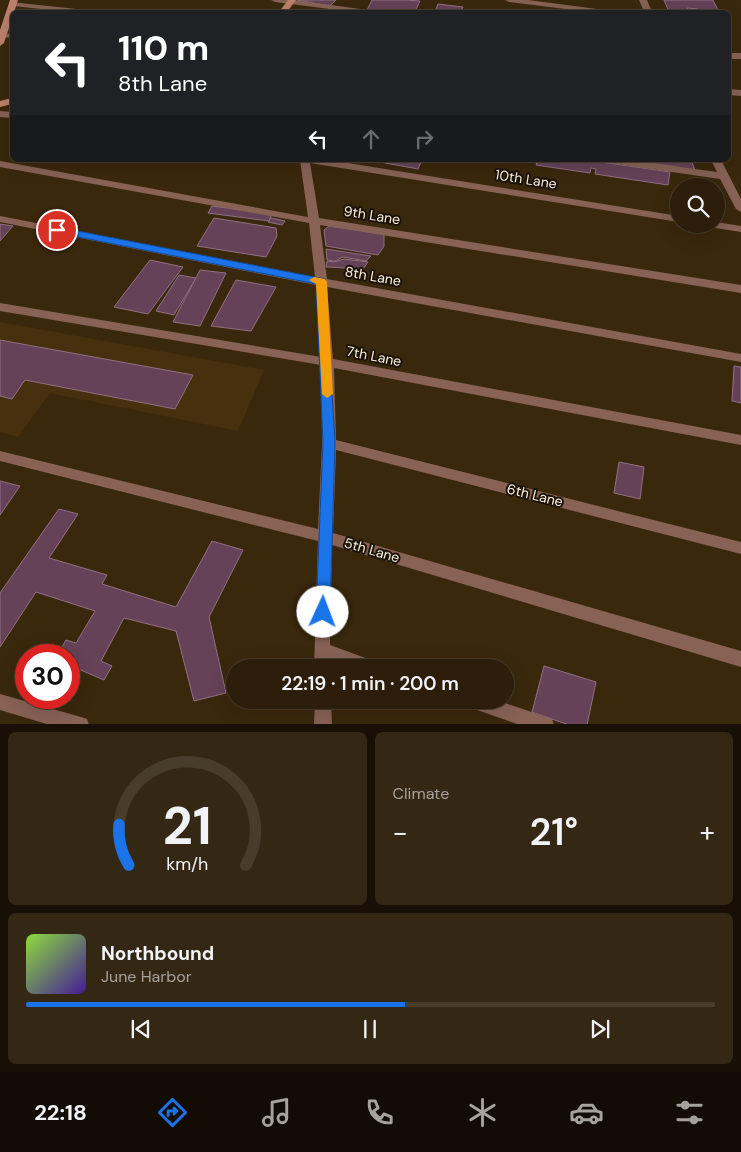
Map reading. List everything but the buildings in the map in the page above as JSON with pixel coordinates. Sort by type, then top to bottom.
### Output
[{"type":"street","points":[[275,0],[354,10]]},
{"type":"street","points":[[509,0],[589,10]]},
{"type":"street","points":[[13,2],[71,10]]},
{"type":"street","points":[[5,38],[10,16]]},
{"type":"street","points":[[305,162],[322,282],[327,362],[329,442],[322,659]]},
{"type":"street","name":"10th Lane","points":[[323,162],[670,218]]},
{"type":"street","points":[[624,162],[724,176]]},
{"type":"street","points":[[717,162],[741,209]]},
{"type":"street","name":"9th Lane","points":[[0,164],[315,221],[741,290]]},
{"type":"street","name":"8th Lane","points":[[0,219],[322,282],[741,358]]},
{"type":"street","points":[[725,226],[741,229]]},
{"type":"street","name":"7th Lane","points":[[0,307],[327,362],[741,440]]},
{"type":"street","name":"6th Lane","points":[[329,442],[741,548]]},
{"type":"street","name":"5th Lane","points":[[0,456],[326,536],[741,659]]},
{"type":"street","points":[[322,650],[348,659]]},
{"type":"street","points":[[0,702],[81,724]]},
{"type":"street","points":[[323,709],[323,724]]},
{"type":"street","points":[[500,709],[546,724]]},
{"type":"shaded area","points":[[0,322],[264,370],[238,431],[50,393],[18,437],[0,432]]},
{"type":"slow traffic","points":[[314,280],[322,282],[327,394]]},
{"type":"route","points":[[57,230],[322,282],[329,442],[323,612]]}]
